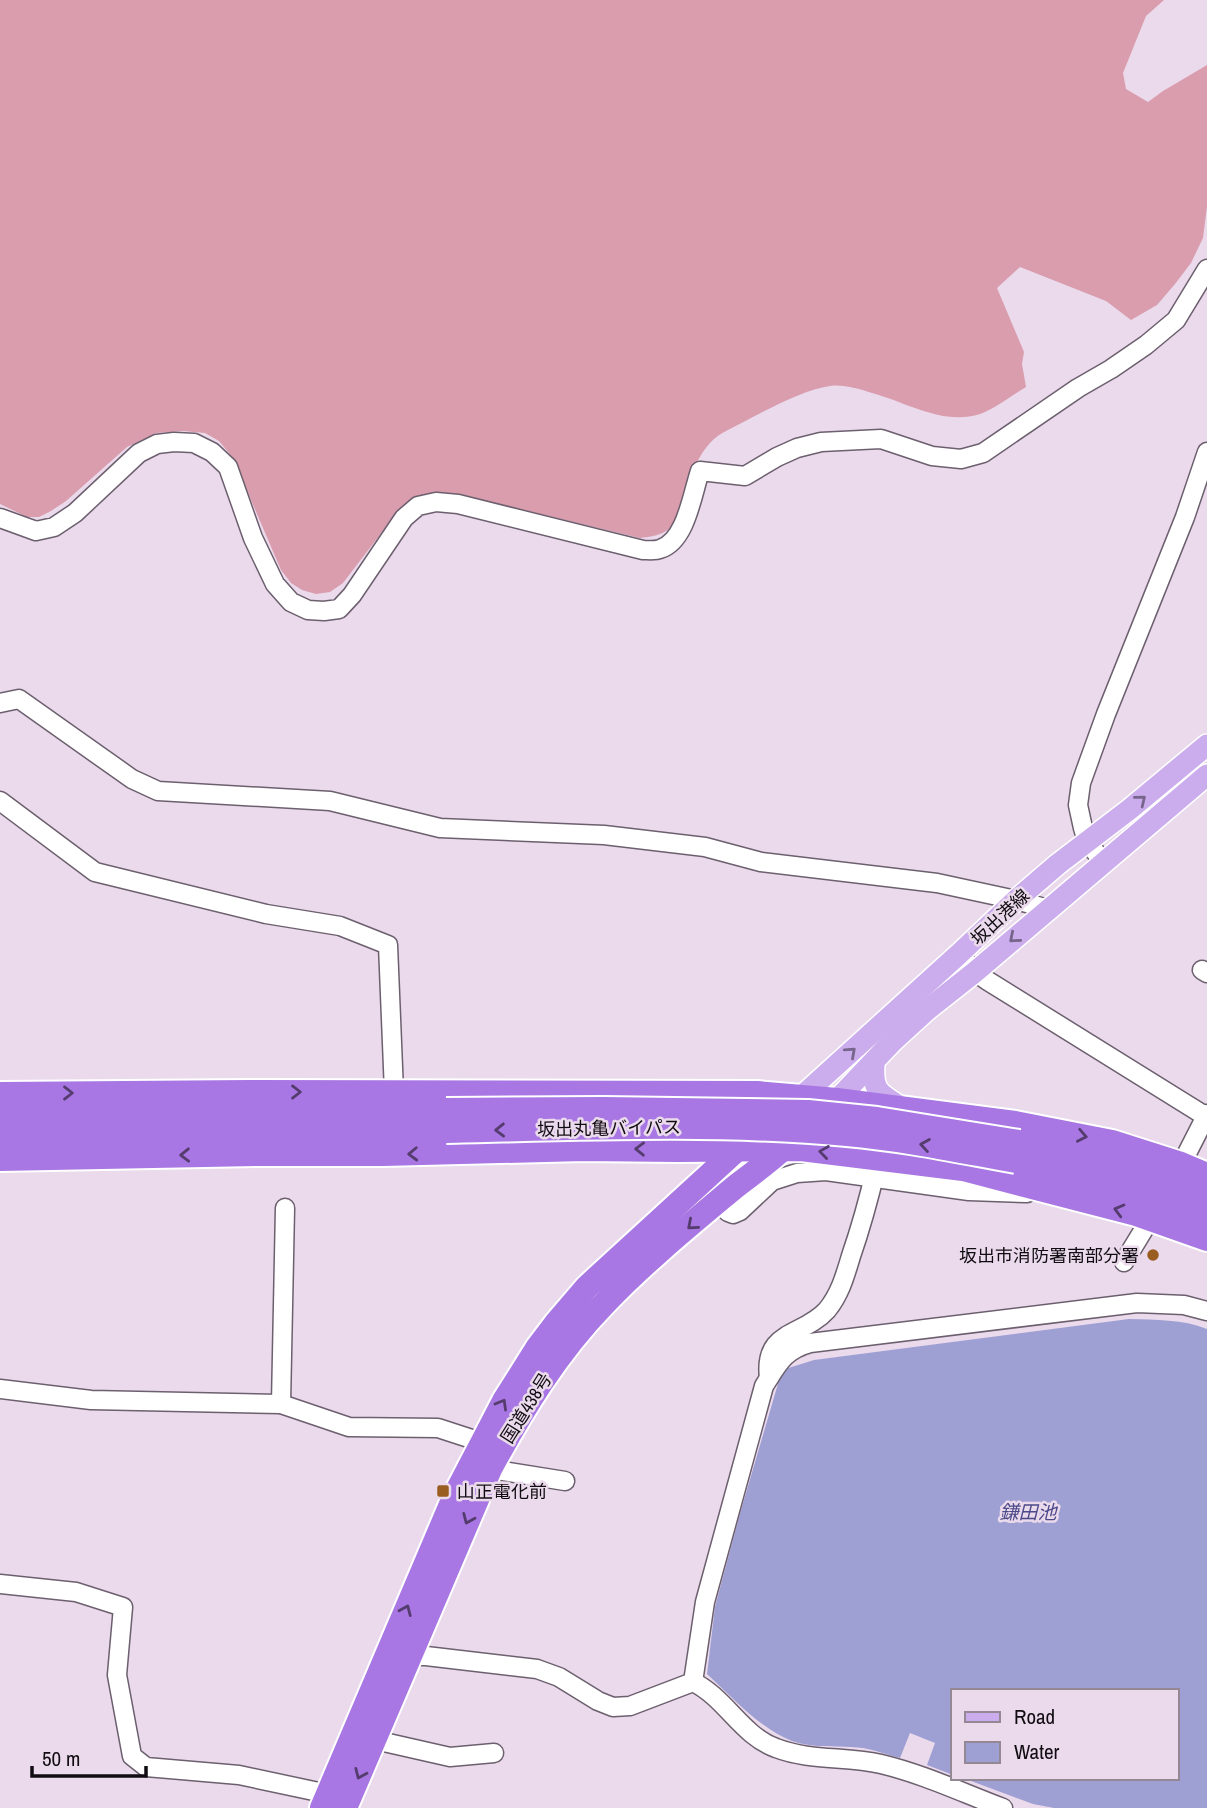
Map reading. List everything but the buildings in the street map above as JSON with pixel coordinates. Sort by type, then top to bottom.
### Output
[{"type":"highway","points":[[0,1094],[757,1093],[837,1100],[1015,1123],[1100,1140],[1207,1175]]},
{"type":"highway","name":"国道438号","points":[[336,1803],[375,1740],[399,1656],[454,1495],[504,1401],[538,1347],[587,1287],[698,1184],[800,1098]]},
{"type":"highway","name":"国道438号","points":[[336,1803],[399,1656],[490,1469],[509,1433],[556,1360],[574,1336],[630,1278],[837,1100]]},
{"type":"highway","name":"坂出丸亀バイパス","points":[[0,1115],[446,1120],[769,1128],[850,1134],[1106,1163],[1207,1195]]},
{"type":"highway","name":"坂出丸亀バイパス","points":[[0,1137],[446,1120]]},
{"type":"highway","points":[[0,1159],[583,1149],[801,1149],[876,1168],[964,1169],[1153,1214],[1207,1239]]},
{"type":"highway","points":[[677,1204],[693,1180],[690,1162],[678,1150]]},
{"type":"highway","name":"坂出丸亀バイパス","points":[[1018,1152],[1207,1218]]},
{"type":"main road","name":"坂出港線","points":[[800,1098],[1016,900],[1207,745]]},
{"type":"main road","name":"坂出港線","points":[[837,1100],[892,1042],[927,1010],[1207,775]]},
{"type":"main road","points":[[874,1063],[873,1080],[877,1089],[902,1108]]},
{"type":"street","points":[[0,519],[36,531],[54,527],[75,513],[139,453],[157,444],[174,442],[194,443],[212,452],[228,467],[254,538],[275,584],[291,603],[308,610],[339,609],[352,595],[404,518],[418,506],[436,502],[458,504],[643,550],[659,550],[672,542],[681,531],[700,471],[745,476],[797,448],[821,442],[880,439],[932,456],[961,459],[983,453],[1077,388],[1146,345],[1176,320],[1207,269]]},
{"type":"street","points":[[1103,862],[1087,841],[1078,805],[1081,783],[1185,517],[1207,452]]},
{"type":"street","points":[[0,703],[19,699],[132,779],[158,791],[330,801],[440,828],[604,835],[705,847],[761,862],[937,883],[1048,909]]},
{"type":"street","points":[[0,801],[95,872],[265,914],[340,926],[388,945],[394,1092]]},
{"type":"street","points":[[959,954],[975,972],[1206,1116],[1179,1168]]},
{"type":"street","points":[[698,1184],[733,1214],[740,1211],[772,1181],[797,1173],[826,1171],[876,1168],[970,1191],[1030,1194]]},
{"type":"street","points":[[769,1378],[768,1363],[772,1349],[778,1341],[824,1313],[838,1296],[862,1226],[876,1168]]},
{"type":"street","points":[[281,1404],[285,1208]]},
{"type":"street","points":[[1124,1262],[1153,1214]]},
{"type":"street","points":[[692,1682],[705,1602],[764,1386],[785,1355],[795,1347],[1137,1303],[1184,1305],[1207,1311]]},
{"type":"street","points":[[0,1389],[91,1400],[281,1404],[349,1427],[438,1428],[481,1442]]},
{"type":"street","points":[[490,1469],[565,1480]]},
{"type":"street","points":[[0,1584],[76,1592],[123,1608],[117,1675],[132,1756],[146,1767],[239,1775],[336,1803]]},
{"type":"street","points":[[399,1656],[426,1656],[537,1669],[559,1677],[613,1707],[631,1706],[692,1682],[705,1688],[753,1734],[772,1747],[800,1756],[848,1759],[908,1771],[1003,1808]]},
{"type":"street","points":[[375,1740],[450,1757],[494,1752]]},
{"type":"shaded area","points":[[0,0],[1164,0],[1146,16],[1123,73],[1126,89],[1148,102],[1207,65],[1207,206],[1203,238],[1191,263],[1157,305],[1131,320],[1106,301],[1020,267],[997,288],[1024,352],[1022,364],[1026,387],[980,414],[966,417],[939,415],[851,387],[818,388],[765,411],[710,443],[697,462],[673,523],[660,534],[640,538],[457,494],[433,495],[399,510],[343,583],[330,592],[316,594],[291,583],[281,570],[233,458],[219,441],[205,433],[156,433],[127,447],[66,501],[39,517],[27,517],[0,504]]},
{"type":"water","name":"鎌田池","points":[[1129,1319],[1178,1322],[1207,1329],[1207,1808],[1054,1808],[1033,1804],[968,1780],[1179,1780],[1179,1689],[951,1689],[951,1774],[927,1765],[935,1743],[910,1733],[900,1758],[863,1748],[818,1746],[792,1741],[757,1720],[707,1674],[715,1607],[782,1370],[814,1360]]},
{"type":"place","name":"坂出市消防署南部分署","points":[[1153,1255]]},
{"type":"place","name":"山正電化前","points":[[443,1491]]}]
